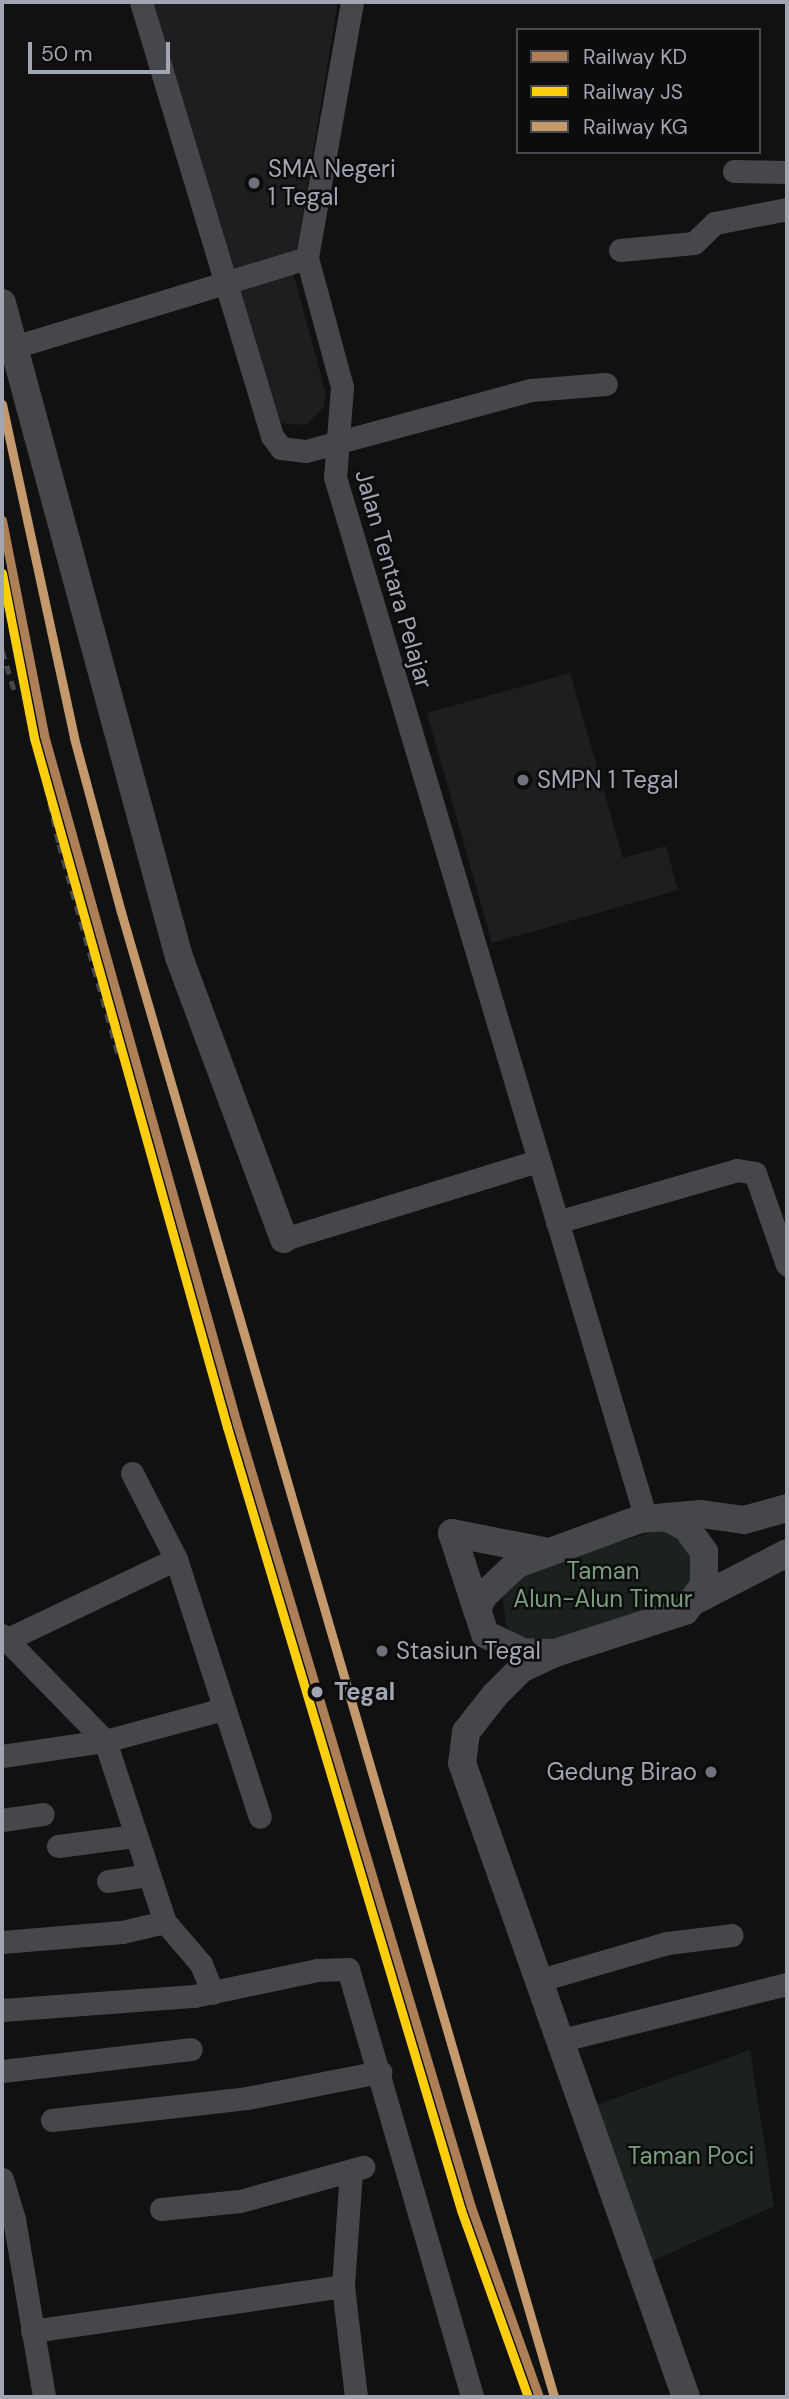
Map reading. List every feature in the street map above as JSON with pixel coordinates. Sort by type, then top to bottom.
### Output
[{"type":"street","points":[[141,2],[276,443],[298,452],[531,390],[606,384]]},
{"type":"street","name":"Jalan Tentara Pelajar","points":[[352,2],[307,258],[342,387],[335,443],[335,477],[538,1161],[656,1518]]},
{"type":"street","points":[[734,171],[787,172]]},
{"type":"street","points":[[620,250],[694,243],[715,223],[787,209]]},
{"type":"street","points":[[14,347],[225,280],[307,258]]},
{"type":"street","points":[[2,303],[178,957],[284,1239],[538,1161]]},
{"type":"street","points":[[557,1222],[737,1170],[755,1172],[787,1265]]},
{"type":"street","points":[[132,1473],[176,1559],[260,1817]]},
{"type":"street","points":[[481,1622],[501,1576],[543,1551],[656,1518],[701,1514],[744,1520],[787,1508]]},
{"type":"street","points":[[656,1518],[686,1527],[704,1552],[704,1585],[696,1600]]},
{"type":"street","points":[[495,1695],[481,1622],[452,1533],[543,1551]]},
{"type":"street","points":[[686,2397],[462,1763],[466,1732],[495,1695],[521,1669],[555,1653],[670,1619],[696,1600],[787,1553]]},
{"type":"street","points":[[176,1559],[4,1637],[105,1741],[165,1922],[201,1964],[213,1993]]},
{"type":"street","points":[[481,1622],[523,1652],[555,1653]]},
{"type":"street","points":[[2,1756],[105,1741],[224,1709]]},
{"type":"street","points":[[2,1820],[43,1814]]},
{"type":"street","points":[[58,1846],[135,1836]]},
{"type":"street","points":[[108,1881],[148,1875]]},
{"type":"street","points":[[2,1942],[122,1931],[165,1922]]},
{"type":"street","points":[[537,1981],[667,1943],[732,1935]]},
{"type":"street","points":[[2,2010],[213,1993],[317,1970],[348,1969],[472,2397]]},
{"type":"street","points":[[562,2040],[787,1984]]},
{"type":"street","points":[[2,2071],[191,2049]]},
{"type":"street","points":[[52,2120],[247,2098],[380,2072]]},
{"type":"street","points":[[161,2209],[240,2201],[357,2169],[343,2286],[356,2397]]},
{"type":"street","points":[[2,2179],[14,2219],[11,2278],[32,2331],[36,2396]]},
{"type":"street","points":[[32,2331],[343,2286]]},
{"type":"shaded area","name":"SMA Negeri 1 Tegal","points":[[154,2],[338,2],[293,272],[326,394],[324,407],[306,425],[281,423],[263,398]]},
{"type":"shaded area","name":"SMPN 1 Tegal","points":[[570,673],[623,858],[666,846],[678,890],[492,943],[427,713]]},
{"type":"green space","name":"Taman Alun-Alun Timur","points":[[661,1530],[683,1538],[697,1569],[681,1599],[549,1641],[514,1635],[506,1626],[502,1591],[528,1568]]},
{"type":"green space","name":"Taman Poci","points":[[750,2050],[774,2206],[648,2263],[593,2106]]},
{"type":"railway","points":[[2,583],[59,844],[119,1058]]},
{"type":"railway","points":[[2,650],[14,690]]},
{"type":"rail line","name":"KG","points":[[2,404],[74,738],[121,912],[554,2397]]},
{"type":"rail line","name":"KD","points":[[2,520],[44,735],[237,1424],[471,2207],[539,2397]]},
{"type":"rail line","name":"JS","points":[[2,573],[34,738],[227,1427],[461,2210],[528,2397]]},
{"type":"place","name":"SMA Negeri 1 Tegal","points":[[254,183]]},
{"type":"place","name":"SMPN 1 Tegal","points":[[523,780]]},
{"type":"place","name":"Stasiun Tegal","points":[[382,1651]]},
{"type":"place","name":"Tegal","points":[[317,1692]]},
{"type":"place","name":"Gedung Birao","points":[[711,1772]]}]
